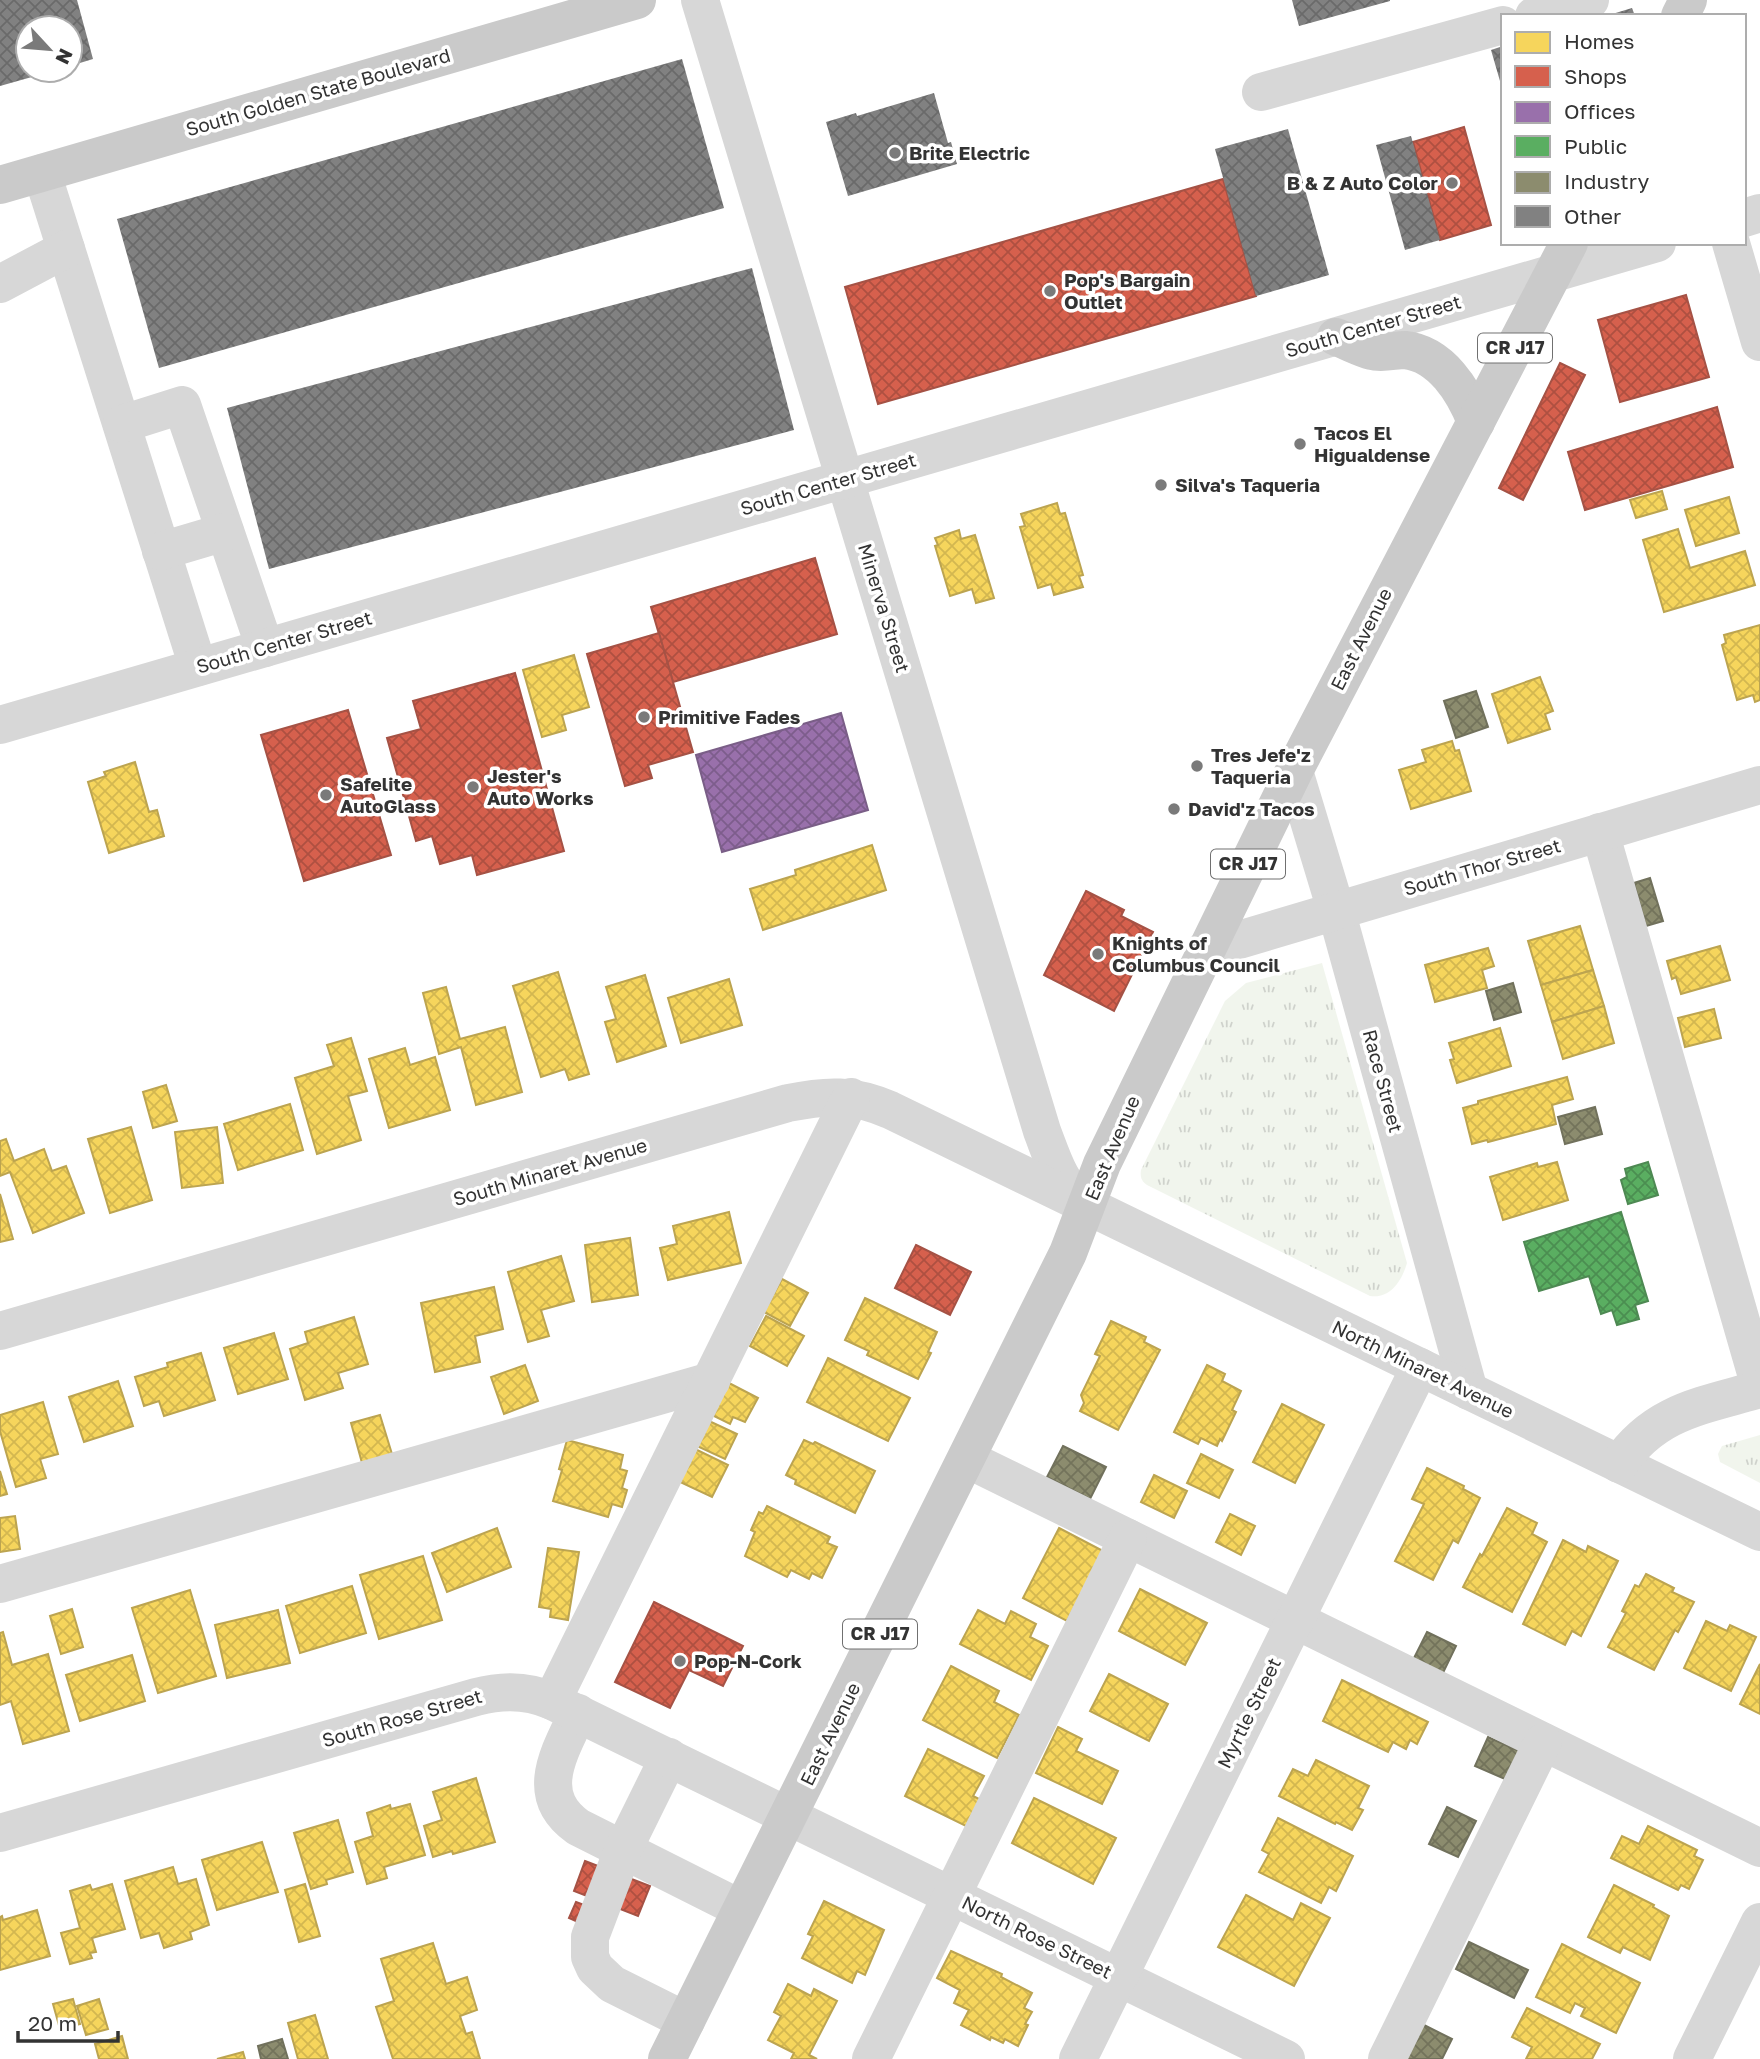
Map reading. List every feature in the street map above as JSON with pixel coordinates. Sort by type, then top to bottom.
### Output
[{"type":"main road","name":"South Golden State Boulevard","points":[[0,185],[637,0]]},
{"type":"main road","name":"East Avenue","points":[[667,2059],[1068,1253],[1101,1164],[1205,950],[1294,771],[1562,258]]},
{"type":"main road","points":[[1336,337],[1374,352],[1407,351],[1429,359],[1457,385],[1476,422]]},
{"type":"street","name":"Minerva Street","points":[[700,0],[1042,1131],[1061,1177],[1075,1197],[1087,1207]]},
{"type":"street","points":[[1541,14],[1590,0]]},
{"type":"street","points":[[1261,92],[1501,25]]},
{"type":"street","points":[[42,173],[198,667]]},
{"type":"street","name":"South Center Street","points":[[0,725],[1336,337],[1562,258],[1644,245]]},
{"type":"street","points":[[1732,245],[1760,342]]},
{"type":"street","points":[[0,284],[66,248]]},
{"type":"street","points":[[122,424],[182,405],[265,648]]},
{"type":"street","points":[[161,551],[225,533]]},
{"type":"street","name":"Race Street","points":[[1294,771],[1336,910],[1469,1391]]},
{"type":"street","name":"South Thor Street","points":[[1205,950],[1760,785]]},
{"type":"street","points":[[1600,832],[1760,1388],[1669,1417],[1637,1441],[1619,1464]]},
{"type":"street","name":"South Minaret Avenue","points":[[0,1331],[788,1103],[830,1096],[850,1097],[890,1110],[1087,1207]]},
{"type":"street","points":[[741,1909],[565,1818],[555,1800],[555,1764],[565,1707],[710,1381],[850,1097]]},
{"type":"street","points":[[1013,1170],[1034,1152],[1042,1131]]},
{"type":"street","name":"North Minaret Avenue","points":[[1087,1207],[1760,1532]]},
{"type":"street","name":"Myrtle Street","points":[[1078,2059],[1420,1367]]},
{"type":"street","points":[[0,1584],[710,1381]]},
{"type":"street","points":[[967,1459],[1760,1849]]},
{"type":"street","points":[[871,2059],[1128,1538]]},
{"type":"street","name":"South Rose Street","points":[[0,1833],[485,1694],[517,1692],[532,1694],[565,1707],[789,1815]]},
{"type":"street","points":[[1387,2059],[1543,1742]]},
{"type":"street","points":[[669,1758],[623,1850],[590,1937],[590,1957],[595,1968],[612,1984],[686,2021]]},
{"type":"street","name":"North Rose Street","points":[[789,1815],[1286,2059]]},
{"type":"street","points":[[1692,2059],[1760,1922]]},
{"type":"green space","points":[[1322,963],[1407,1263],[1394,1287],[1377,1296],[1370,1296],[1147,1185],[1141,1176],[1141,1170],[1225,1001],[1246,983]]},
{"type":"green space","points":[[1760,1435],[1760,1483],[1720,1462],[1718,1454],[1722,1446]]},
{"type":"building: Homes","points":[[1662,491],[1667,509],[1636,518],[1630,500]]},
{"type":"building: Homes","points":[[1729,497],[1739,533],[1696,546],[1685,510]]},
{"type":"building: Homes","points":[[1057,503],[1060,514],[1065,513],[1083,575],[1079,576],[1083,587],[1054,595],[1051,584],[1038,588],[1020,527],[1025,526],[1021,514]]},
{"type":"building: Homes","points":[[1678,529],[1690,568],[1745,551],[1755,585],[1664,612],[1643,540]]},
{"type":"building: Homes","points":[[959,530],[961,539],[975,535],[994,598],[976,603],[972,589],[950,596],[935,538]]},
{"type":"building: Homes","points":[[1760,625],[1760,700],[1755,702],[1753,695],[1737,700],[1722,645],[1726,643],[1724,635]]},
{"type":"building: Homes","points":[[574,655],[589,707],[562,715],[566,730],[542,737],[523,670]]},
{"type":"building: Homes","points":[[1540,677],[1553,711],[1545,714],[1550,729],[1508,743],[1492,694]]},
{"type":"building: Homes","points":[[1452,741],[1455,751],[1459,750],[1471,791],[1411,809],[1399,770],[1426,762],[1422,750]]},
{"type":"building: Homes","points":[[135,762],[149,812],[157,810],[164,836],[109,853],[88,782],[106,776],[104,772]]},
{"type":"building: Homes","points":[[872,845],[886,890],[763,930],[750,889],[796,875],[795,870]]},
{"type":"building: Homes","points":[[1580,926],[1593,970],[1541,985],[1528,941]]},
{"type":"building: Homes","points":[[1720,946],[1730,980],[1681,994],[1676,977],[1672,979],[1667,961]]},
{"type":"building: Homes","points":[[1488,948],[1494,966],[1482,970],[1487,988],[1435,1002],[1425,965]]},
{"type":"building: Homes","points":[[1593,970],[1604,1006],[1552,1022],[1541,985]]},
{"type":"building: Homes","points":[[558,972],[589,1074],[569,1080],[565,1069],[541,1077],[513,986]]},
{"type":"building: Homes","points":[[645,975],[666,1046],[617,1062],[605,1022],[616,1019],[606,987]]},
{"type":"building: Homes","points":[[729,979],[742,1025],[681,1043],[668,998]]},
{"type":"building: Homes","points":[[446,987],[460,1039],[505,1027],[522,1092],[476,1105],[461,1047],[439,1054],[423,993]]},
{"type":"building: Homes","points":[[1604,1006],[1614,1043],[1563,1059],[1552,1022]]},
{"type":"building: Homes","points":[[1714,1009],[1721,1038],[1685,1047],[1678,1018]]},
{"type":"building: Homes","points":[[1500,1028],[1511,1066],[1457,1083],[1450,1060],[1454,1059],[1449,1043]]},
{"type":"building: Homes","points":[[351,1038],[367,1091],[348,1096],[361,1140],[317,1154],[295,1078],[334,1066],[327,1045]]},
{"type":"building: Homes","points":[[405,1048],[410,1065],[435,1057],[450,1110],[389,1128],[369,1059]]},
{"type":"building: Homes","points":[[1567,1077],[1573,1099],[1552,1105],[1556,1124],[1472,1144],[1463,1108],[1478,1104],[1478,1101]]},
{"type":"building: Homes","points":[[166,1085],[177,1121],[153,1128],[143,1092]]},
{"type":"building: Homes","points":[[290,1104],[303,1150],[238,1170],[224,1124]]},
{"type":"building: Homes","points":[[131,1127],[152,1200],[110,1213],[88,1139]]},
{"type":"building: Homes","points":[[217,1127],[223,1183],[182,1188],[175,1132]]},
{"type":"building: Homes","points":[[6,1139],[14,1161],[44,1149],[52,1171],[66,1166],[84,1213],[33,1233],[10,1172],[0,1176],[0,1141]]},
{"type":"building: Homes","points":[[1557,1162],[1568,1200],[1503,1220],[1490,1177],[1537,1163],[1538,1167]]},
{"type":"building: Homes","points":[[0,1194],[13,1239],[0,1242]]},
{"type":"building: Homes","points":[[729,1212],[741,1263],[668,1280],[660,1248],[677,1244],[673,1226]]},
{"type":"building: Homes","points":[[630,1238],[638,1295],[592,1302],[585,1245]]},
{"type":"building: Homes","points":[[561,1256],[574,1301],[541,1310],[549,1336],[528,1342],[508,1272]]},
{"type":"building: Homes","points":[[782,1279],[808,1293],[790,1326],[764,1312]]},
{"type":"building: Homes","points":[[494,1287],[503,1329],[475,1336],[480,1362],[435,1372],[421,1303]]},
{"type":"building: Homes","points":[[865,1298],[937,1332],[928,1352],[931,1353],[918,1379],[867,1355],[869,1351],[845,1340]]},
{"type":"building: Homes","points":[[766,1316],[804,1336],[787,1366],[750,1346]]},
{"type":"building: Homes","points":[[354,1317],[368,1364],[338,1373],[343,1388],[305,1400],[290,1349],[308,1343],[305,1332]]},
{"type":"building: Homes","points":[[1111,1321],[1146,1337],[1144,1342],[1160,1350],[1118,1430],[1080,1411],[1084,1403],[1081,1395],[1100,1356],[1095,1354]]},
{"type":"building: Homes","points":[[274,1333],[288,1379],[238,1394],[224,1348]]},
{"type":"building: Homes","points":[[201,1353],[215,1400],[164,1416],[159,1401],[144,1406],[135,1377],[168,1367],[167,1363]]},
{"type":"building: Homes","points":[[828,1358],[910,1398],[888,1441],[807,1402]]},
{"type":"building: Homes","points":[[525,1365],[538,1401],[504,1414],[491,1377]]},
{"type":"building: Homes","points":[[1207,1365],[1225,1374],[1222,1381],[1241,1391],[1232,1410],[1236,1412],[1217,1446],[1201,1438],[1198,1444],[1174,1432]]},
{"type":"building: Homes","points":[[118,1381],[133,1426],[84,1442],[69,1397]]},
{"type":"building: Homes","points":[[727,1382],[758,1398],[745,1422],[733,1417],[730,1424],[712,1415]]},
{"type":"building: Homes","points":[[43,1402],[58,1454],[40,1459],[46,1478],[16,1487],[0,1431],[0,1415]]},
{"type":"building: Homes","points":[[1282,1404],[1324,1425],[1295,1483],[1253,1462]]},
{"type":"building: Homes","points":[[380,1415],[392,1454],[362,1463],[351,1423]]},
{"type":"building: Homes","points":[[709,1421],[737,1434],[725,1459],[697,1446]]},
{"type":"building: Homes","points":[[567,1440],[623,1455],[620,1469],[627,1471],[622,1488],[627,1490],[622,1507],[612,1504],[608,1517],[553,1501]]},
{"type":"building: Homes","points":[[804,1440],[813,1444],[815,1442],[875,1471],[855,1513],[795,1484],[796,1480],[786,1475]]},
{"type":"building: Homes","points":[[693,1448],[728,1465],[712,1497],[678,1481]]},
{"type":"building: Homes","points":[[1201,1454],[1233,1470],[1219,1498],[1187,1483]]},
{"type":"building: Homes","points":[[1427,1468],[1464,1486],[1463,1489],[1480,1498],[1458,1543],[1453,1540],[1433,1580],[1395,1561],[1424,1504],[1412,1499]]},
{"type":"building: Homes","points":[[0,1471],[7,1494],[0,1496]]},
{"type":"building: Homes","points":[[1154,1475],[1187,1491],[1174,1518],[1141,1502]]},
{"type":"building: Homes","points":[[767,1506],[830,1537],[827,1543],[837,1547],[822,1578],[812,1573],[809,1579],[791,1570],[787,1577],[745,1556],[755,1532],[751,1530],[759,1512],[763,1514]]},
{"type":"building: Homes","points":[[1507,1508],[1537,1523],[1532,1534],[1547,1542],[1512,1612],[1463,1587]]},
{"type":"building: Homes","points":[[1230,1514],[1255,1526],[1241,1555],[1216,1542]]},
{"type":"building: Homes","points":[[15,1516],[20,1549],[0,1552],[0,1518]]},
{"type":"building: Homes","points":[[497,1528],[511,1567],[447,1592],[432,1553]]},
{"type":"building: Homes","points":[[1059,1528],[1103,1551],[1067,1621],[1023,1598]]},
{"type":"building: Homes","points":[[1563,1540],[1586,1552],[1588,1546],[1618,1561],[1581,1636],[1572,1631],[1565,1645],[1523,1624]]},
{"type":"building: Homes","points":[[548,1548],[579,1552],[568,1620],[550,1617],[551,1609],[539,1607]]},
{"type":"building: Homes","points":[[423,1556],[442,1620],[379,1639],[360,1575]]},
{"type":"building: Homes","points":[[1646,1574],[1674,1588],[1672,1592],[1694,1602],[1678,1632],[1675,1630],[1654,1670],[1608,1647],[1626,1613],[1622,1611],[1635,1585],[1639,1587]]},
{"type":"building: Homes","points":[[352,1586],[366,1633],[300,1653],[286,1606]]},
{"type":"building: Homes","points":[[1140,1589],[1207,1623],[1185,1665],[1119,1631]]},
{"type":"building: Homes","points":[[190,1590],[216,1676],[158,1693],[132,1608]]},
{"type":"building: Homes","points":[[72,1609],[83,1647],[61,1654],[50,1616]]},
{"type":"building: Homes","points":[[278,1610],[290,1663],[227,1678],[215,1625]]},
{"type":"building: Homes","points":[[978,1610],[1005,1624],[1011,1611],[1036,1624],[1030,1637],[1048,1646],[1031,1680],[960,1644]]},
{"type":"building: Homes","points":[[1706,1621],[1727,1631],[1730,1625],[1756,1637],[1731,1691],[1684,1668]]},
{"type":"building: Homes","points":[[3,1632],[12,1665],[48,1654],[69,1731],[23,1744],[11,1701],[0,1705],[0,1633]]},
{"type":"building: Homes","points":[[132,1655],[145,1701],[80,1721],[66,1675]]},
{"type":"building: Homes","points":[[1760,1664],[1760,1714],[1740,1704]]},
{"type":"building: Homes","points":[[951,1666],[999,1691],[994,1702],[1019,1715],[997,1758],[923,1720]]},
{"type":"building: Homes","points":[[1109,1674],[1168,1704],[1149,1741],[1090,1711]]},
{"type":"building: Homes","points":[[1342,1680],[1428,1722],[1417,1744],[1410,1740],[1406,1749],[1393,1742],[1388,1752],[1323,1721]]},
{"type":"building: Homes","points":[[1058,1727],[1082,1739],[1076,1751],[1118,1771],[1102,1804],[1036,1773]]},
{"type":"building: Homes","points":[[928,1749],[984,1776],[973,1796],[985,1802],[972,1829],[905,1796]]},
{"type":"building: Homes","points":[[1316,1760],[1369,1786],[1358,1808],[1363,1810],[1352,1830],[1279,1796],[1293,1769],[1308,1776]]},
{"type":"building: Homes","points":[[476,1778],[495,1842],[433,1857],[424,1826],[442,1820],[433,1792]]},
{"type":"building: Homes","points":[[1034,1798],[1116,1838],[1093,1884],[1012,1843]]},
{"type":"building: Homes","points":[[410,1804],[425,1855],[384,1867],[387,1878],[367,1884],[355,1842],[373,1836],[367,1813],[390,1805],[391,1809]]},
{"type":"building: Homes","points":[[1278,1818],[1353,1856],[1336,1891],[1329,1887],[1321,1903],[1259,1872],[1269,1854],[1262,1850]]},
{"type":"building: Homes","points":[[338,1820],[353,1872],[326,1880],[327,1884],[311,1889],[294,1833]]},
{"type":"building: Homes","points":[[1648,1826],[1697,1850],[1694,1856],[1703,1860],[1689,1889],[1681,1885],[1678,1890],[1611,1858],[1622,1836],[1639,1844]]},
{"type":"building: Homes","points":[[262,1842],[278,1892],[217,1910],[202,1860]]},
{"type":"building: Homes","points":[[173,1867],[178,1884],[196,1879],[209,1925],[190,1932],[192,1939],[164,1948],[159,1933],[141,1938],[125,1881]]},
{"type":"building: Homes","points":[[112,1884],[125,1929],[92,1938],[96,1952],[90,1953],[92,1958],[70,1964],[61,1933],[80,1928],[70,1891],[90,1885],[92,1890]]},
{"type":"building: Homes","points":[[305,1884],[320,1936],[299,1942],[285,1890]]},
{"type":"building: Homes","points":[[1614,1885],[1654,1905],[1653,1907],[1669,1916],[1650,1960],[1623,1947],[1620,1953],[1588,1937]]},
{"type":"building: Homes","points":[[1246,1895],[1293,1920],[1301,1903],[1330,1918],[1294,1986],[1218,1947]]},
{"type":"building: Homes","points":[[824,1901],[884,1930],[865,1975],[857,1971],[852,1983],[802,1958],[813,1936],[808,1934]]},
{"type":"building: Homes","points":[[37,1910],[50,1956],[0,1970],[0,1917],[2,1916],[3,1920]]},
{"type":"building: Homes","points":[[433,1943],[446,1984],[467,1977],[477,2010],[460,2016],[466,2034],[472,2032],[480,2059],[393,2059],[376,2007],[394,2001],[381,1959]]},
{"type":"building: Homes","points":[[1562,1944],[1640,1983],[1616,2033],[1581,2016],[1585,2008],[1575,2003],[1570,2013],[1536,1997]]},
{"type":"building: Homes","points":[[951,1951],[1002,1974],[1001,1977],[1032,1993],[1024,2008],[1032,2012],[1018,2046],[1005,2039],[1003,2043],[991,2037],[990,2040],[961,2025],[969,2010],[954,2003],[960,1990],[937,1978]]},
{"type":"building: Homes","points":[[788,1984],[811,1996],[814,1989],[837,2001],[809,2055],[817,2059],[791,2059],[794,2053],[768,2040],[781,2016],[774,2012]]},
{"type":"building: Homes","points":[[73,1999],[80,2024],[60,2029],[53,2004]]},
{"type":"building: Homes","points":[[99,1999],[108,2029],[86,2035],[77,2006]]},
{"type":"building: Homes","points":[[1527,2008],[1600,2044],[1592,2059],[1526,2059],[1532,2047],[1512,2037]]},
{"type":"building: Homes","points":[[315,2015],[328,2059],[298,2059],[288,2023]]},
{"type":"building: Homes","points":[[122,2036],[128,2059],[99,2059],[95,2044]]},
{"type":"building: Homes","points":[[243,2052],[245,2059],[217,2059]]},
{"type":"building: Shops","name":"B & Z Auto Color","points":[[1464,127],[1491,225],[1440,240],[1413,142]]},
{"type":"building: Shops","name":"Pop's Bargain Outlet","points":[[1223,179],[1256,296],[878,404],[845,287]]},
{"type":"building: Shops","points":[[1686,295],[1709,377],[1620,402],[1598,320]]},
{"type":"building: Shops","points":[[1560,363],[1585,375],[1523,500],[1499,488]]},
{"type":"building: Shops","points":[[1717,407],[1733,467],[1585,510],[1568,452]]},
{"type":"building: Shops","points":[[815,558],[837,634],[673,682],[651,607]]},
{"type":"building: Shops","name":"Primitive Fades","points":[[659,633],[693,752],[648,765],[652,778],[625,786],[587,654]]},
{"type":"building: Shops","name":"Jester's Auto Works","points":[[515,673],[564,851],[477,875],[472,855],[440,864],[432,836],[416,841],[387,738],[421,729],[413,701]]},
{"type":"building: Shops","name":"Safelite AutoGlass","points":[[348,710],[391,855],[304,881],[261,735]]},
{"type":"building: Shops","name":"Knights of Columbus Council","points":[[1086,891],[1124,910],[1121,916],[1153,932],[1114,1011],[1044,975]]},
{"type":"building: Shops","points":[[916,1245],[971,1272],[950,1315],[895,1288]]},
{"type":"building: Shops","name":"Pop-N-Cork","points":[[654,1602],[743,1646],[723,1686],[689,1670],[670,1708],[615,1682]]},
{"type":"building: Shops","points":[[585,1861],[650,1886],[638,1916],[574,1891]]},
{"type":"building: Shops","points":[[576,1902],[587,1906],[580,1923],[569,1918]]},
{"type":"building: Offices","points":[[841,713],[868,810],[722,852],[696,755]]},
{"type":"building: Public","points":[[1648,1162],[1658,1195],[1628,1204],[1621,1180],[1627,1177],[1625,1169]]},
{"type":"building: Public","points":[[1621,1212],[1648,1301],[1635,1305],[1639,1319],[1617,1325],[1612,1310],[1601,1314],[1589,1276],[1539,1291],[1524,1242]]},
{"type":"building: Industry","points":[[1476,691],[1488,727],[1456,738],[1444,701]]},
{"type":"building: Industry","points":[[1650,878],[1663,921],[1646,926],[1634,883]]},
{"type":"building: Industry","points":[[1513,983],[1521,1012],[1494,1020],[1486,991]]},
{"type":"building: Industry","points":[[1595,1107],[1602,1134],[1565,1144],[1558,1117]]},
{"type":"building: Industry","points":[[1063,1446],[1106,1467],[1090,1499],[1047,1477]]},
{"type":"building: Industry","points":[[1427,1632],[1456,1646],[1442,1675],[1413,1660]]},
{"type":"building: Industry","points":[[1488,1737],[1519,1751],[1505,1779],[1475,1766]]},
{"type":"building: Industry","points":[[1447,1807],[1476,1821],[1458,1857],[1429,1844]]},
{"type":"building: Industry","points":[[1469,1942],[1528,1970],[1514,1998],[1456,1969]]},
{"type":"building: Industry","points":[[1418,2022],[1452,2039],[1442,2059],[1402,2059]]},
{"type":"building: Industry","points":[[282,2039],[288,2059],[261,2059],[258,2046]]},
{"type":"building: Other","points":[[0,0],[77,0],[81,14],[14,14],[14,82],[0,86]]},
{"type":"building: Other","points":[[1292,0],[1390,0],[1390,1],[1299,26]]},
{"type":"building: Other","points":[[1632,8],[1634,14],[1612,14]]},
{"type":"building: Other","points":[[84,26],[93,59],[84,62]]},
{"type":"building: Other","points":[[1501,47],[1501,85],[1491,50]]},
{"type":"building: Other","points":[[682,59],[724,208],[159,368],[117,219]]},
{"type":"building: Other","name":"Brite Electric","points":[[934,93],[957,164],[848,196],[826,122],[856,113],[857,116]]},
{"type":"building: Other","points":[[1288,129],[1329,275],[1256,296],[1215,149]]},
{"type":"building: Other","points":[[1411,136],[1440,240],[1405,250],[1376,145]]},
{"type":"building: Other","points":[[752,268],[794,430],[269,569],[227,408]]},
{"type":"place","name":"Brite Electric","points":[[895,153]]},
{"type":"place","name":"B & Z Auto Color","points":[[1452,183]]},
{"type":"place","name":"Pop's Bargain Outlet","points":[[1050,291]]},
{"type":"place","name":"Tacos El Higualdense","points":[[1300,444]]},
{"type":"place","name":"Silva's Taqueria","points":[[1161,485]]},
{"type":"place","name":"Primitive Fades","points":[[644,717]]},
{"type":"place","name":"Tres Jefe'z Taqueria","points":[[1197,766]]},
{"type":"place","name":"Jester's Auto Works","points":[[473,787]]},
{"type":"place","name":"Safelite AutoGlass","points":[[326,795]]},
{"type":"place","name":"David'z Tacos","points":[[1174,809]]},
{"type":"place","name":"Knights of Columbus Council","points":[[1098,954]]},
{"type":"place","name":"Pop-N-Cork","points":[[680,1661]]}]
